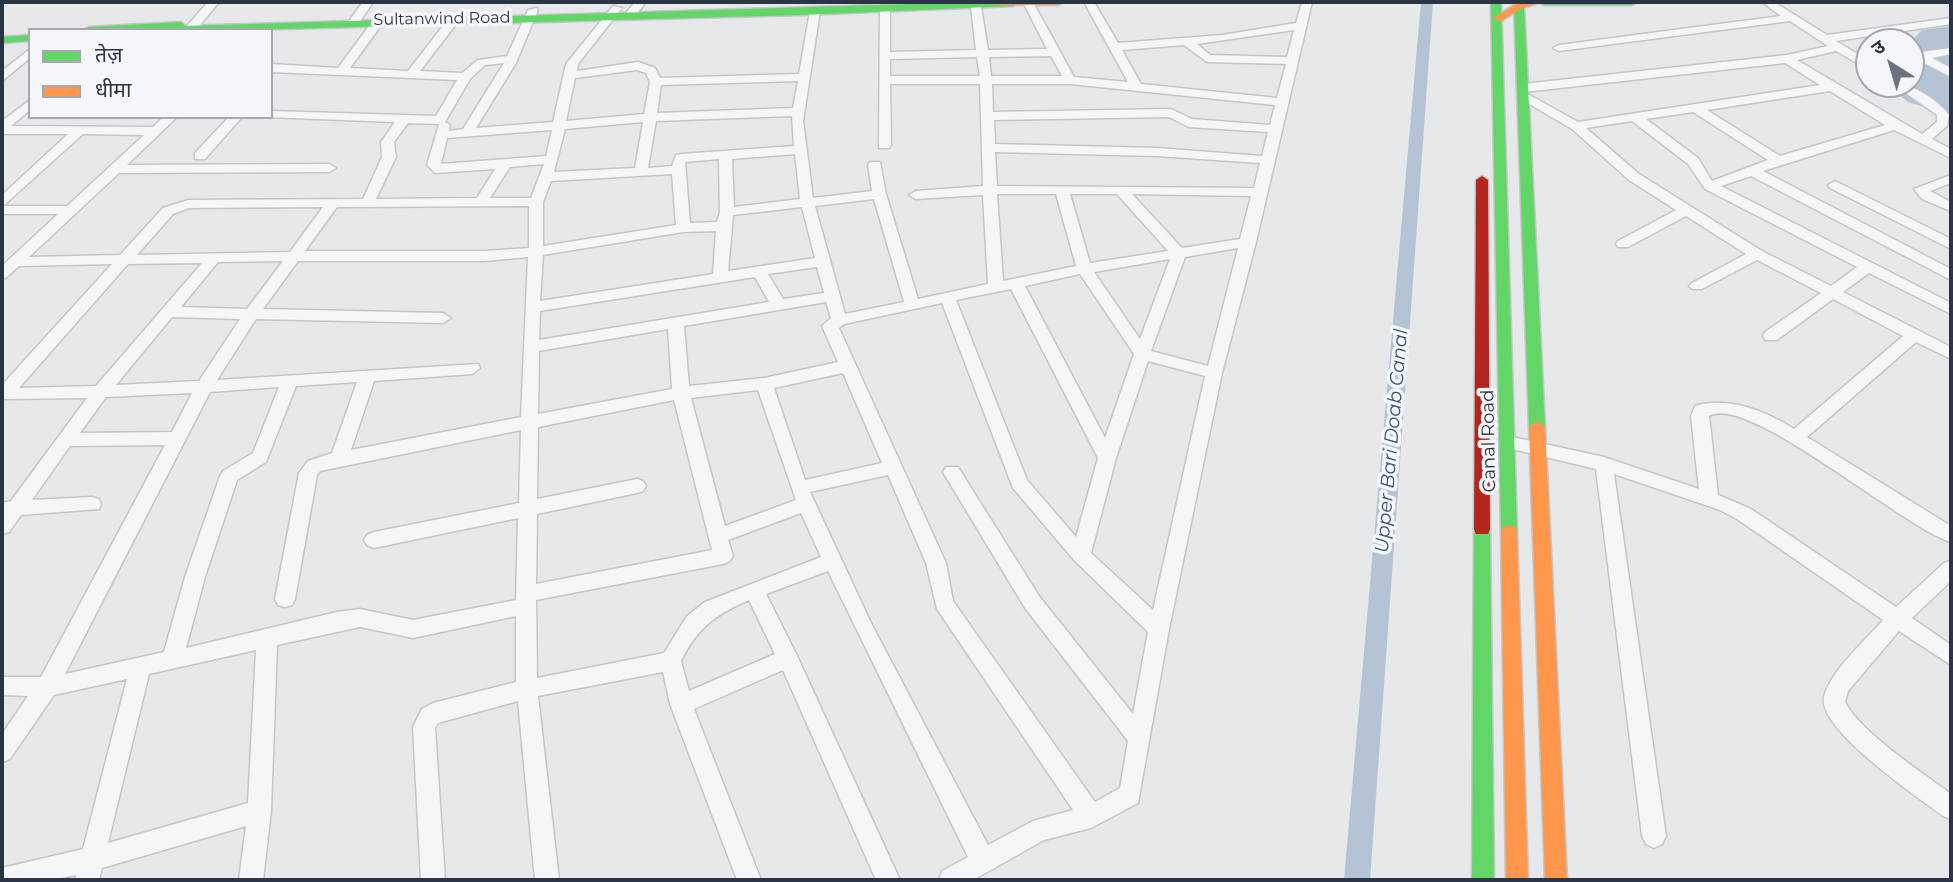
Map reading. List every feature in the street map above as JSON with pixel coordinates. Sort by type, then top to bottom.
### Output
[{"type":"main road","points":[[628,9],[930,2]]},
{"type":"main road","name":"Sultanwind Road","points":[[179,28],[265,27],[360,12],[379,20],[454,19],[628,9],[885,10],[1058,2]]},
{"type":"main road","points":[[1481,2],[1482,97]]},
{"type":"main road","name":"Canal Road","points":[[1496,2],[1517,880]]},
{"type":"main road","points":[[1497,19],[1519,6],[1536,2]]},
{"type":"main road","points":[[1544,2],[1632,2]]},
{"type":"main road","points":[[1519,6],[1556,880]]},
{"type":"main road","points":[[141,28],[360,12],[532,13]]},
{"type":"main road","points":[[2,37],[28,36]]},
{"type":"main road","name":"Canal Road","points":[[1482,165],[1483,880]]},
{"type":"street","points":[[193,26],[215,2]]},
{"type":"street","points":[[1089,2],[1137,87]]},
{"type":"street","points":[[951,880],[1041,829],[1091,817],[1130,795],[1159,629],[1214,373],[1307,2]]},
{"type":"street","points":[[1767,2],[1855,57]]},
{"type":"street","points":[[1030,3],[1070,80]]},
{"type":"street","points":[[983,4],[982,53],[986,80],[996,287]]},
{"type":"street","points":[[547,880],[527,689],[526,600],[536,202],[552,159],[572,64],[628,9]]},
{"type":"street","points":[[884,145],[885,10]]},
{"type":"street","points":[[815,11],[798,112],[800,150],[807,201],[839,320]]},
{"type":"street","points":[[467,133],[512,59],[532,13]]},
{"type":"street","points":[[1559,48],[1791,18]]},
{"type":"street","points":[[411,75],[454,19]]},
{"type":"street","points":[[341,72],[379,20]]},
{"type":"street","points":[[1898,28],[1951,21]]},
{"type":"street","points":[[1115,47],[1187,41],[1301,26]]},
{"type":"street","points":[[1824,39],[1855,34]]},
{"type":"street","points":[[1187,41],[1200,55],[1207,58],[1293,61]]},
{"type":"street","points":[[1523,92],[1787,59],[1838,47]]},
{"type":"street","points":[[1925,53],[1951,51]]},
{"type":"street","points":[[885,56],[1055,52]]},
{"type":"street","points":[[2,76],[28,54]]},
{"type":"street","points":[[440,120],[465,77],[482,62],[512,59]]},
{"type":"street","points":[[1787,59],[1895,126],[1951,154]]},
{"type":"street","points":[[1925,59],[1951,73]]},
{"type":"street","points":[[570,75],[638,66],[651,71],[656,82],[641,172]]},
{"type":"street","points":[[273,68],[465,77]]},
{"type":"street","points":[[656,82],[804,77]]},
{"type":"street","points":[[885,80],[1070,80],[1283,102]]},
{"type":"street","points":[[1576,126],[1830,87]]},
{"type":"street","points":[[1523,92],[1576,126],[1634,177],[1757,254],[1951,354]]},
{"type":"street","points":[[1921,98],[1943,115],[1943,123],[1923,140]]},
{"type":"street","points":[[2,141],[6,129],[28,106]]},
{"type":"street","points":[[1696,108],[1741,140],[1779,161]]},
{"type":"street","points":[[442,135],[652,118],[798,112]]},
{"type":"street","points":[[987,116],[1171,113],[1189,123],[1277,128]]},
{"type":"street","points":[[273,115],[440,120],[444,125],[434,165],[436,169],[552,159]]},
{"type":"street","points":[[1635,117],[1693,161],[1699,168],[1702,179],[1710,186],[1866,268],[1947,303]]},
{"type":"street","points":[[8,268],[169,119]]},
{"type":"street","points":[[200,156],[234,119]]},
{"type":"street","points":[[368,202],[389,157],[387,142],[404,119]]},
{"type":"street","points":[[1710,186],[1779,161],[1895,126]]},
{"type":"street","points":[[6,129],[155,131]]},
{"type":"street","points":[[2,202],[79,131]]},
{"type":"street","points":[[988,148],[1157,152],[1269,160]]},
{"type":"street","points":[[683,229],[678,162],[685,156],[800,150]]},
{"type":"street","points":[[720,278],[725,219],[725,154]]},
{"type":"street","points":[[481,202],[505,163]]},
{"type":"street","points":[[874,165],[879,194],[912,303]]},
{"type":"street","points":[[113,169],[329,168]]},
{"type":"street","points":[[545,177],[678,170]]},
{"type":"street","points":[[1752,171],[1951,275]]},
{"type":"street","points":[[1951,179],[1921,189],[1927,196],[1951,207]]},
{"type":"street","points":[[1835,185],[1951,245]]},
{"type":"street","points":[[915,195],[990,190],[1261,192]]},
{"type":"street","points":[[1062,190],[1084,269],[1142,354],[1214,373]]},
{"type":"street","points":[[1121,190],[1178,254]]},
{"type":"street","points":[[8,268],[122,260],[484,256],[683,229],[807,201],[879,194]]},
{"type":"street","points":[[2,752],[47,687],[204,387],[250,316],[333,202]]},
{"type":"street","points":[[3,393],[122,260],[168,211],[178,206],[333,202],[536,202]]},
{"type":"street","points":[[2,210],[69,210]]},
{"type":"street","points":[[1623,244],[1686,210]]},
{"type":"street","points":[[1091,817],[944,603],[936,564],[830,326],[839,320],[912,303],[1084,269],[1249,242]]},
{"type":"street","points":[[1081,555],[1107,458],[1178,254]]},
{"type":"street","points":[[1697,286],[1757,254]]},
{"type":"street","points":[[2,527],[9,508],[102,390],[214,258]]},
{"type":"street","points":[[532,307],[824,261]]},
{"type":"street","points":[[1771,335],[1866,268]]},
{"type":"street","points":[[759,271],[780,307]]},
{"type":"street","points":[[1016,284],[1107,458]]},
{"type":"street","points":[[531,347],[833,296]]},
{"type":"street","points":[[947,296],[1019,482],[1081,555],[1159,629]]},
{"type":"street","points":[[169,313],[443,318]]},
{"type":"street","points":[[2,686],[47,687],[337,621],[360,618],[413,629],[526,600],[723,556],[681,393],[676,324]]},
{"type":"street","points":[[1795,437],[1879,368],[1915,334]]},
{"type":"street","points":[[285,599],[308,474],[314,466],[339,458],[681,393],[764,384],[847,366]]},
{"type":"street","points":[[3,393],[43,394],[204,387],[472,368]]},
{"type":"street","points":[[339,458],[368,375]]},
{"type":"street","points":[[172,660],[195,577],[229,476],[260,457],[290,381]]},
{"type":"street","points":[[764,384],[803,496],[863,627],[983,861]]},
{"type":"street","points":[[1709,498],[1701,410],[1716,407],[1765,419],[1951,535]]},
{"type":"street","points":[[65,440],[178,438]]},
{"type":"street","points":[[1508,442],[1604,464],[1709,498],[1744,513],[1951,656]]},
{"type":"street","points":[[1604,464],[1654,836]]},
{"type":"street","points":[[718,536],[803,496],[893,467]]},
{"type":"street","points":[[952,472],[1032,602],[1140,739]]},
{"type":"street","points":[[374,540],[637,486]]},
{"type":"street","points":[[9,508],[92,504]]},
{"type":"street","points":[[749,880],[681,704],[671,661],[681,638],[697,616],[713,606],[833,561]]},
{"type":"street","points":[[1951,569],[1897,619],[1840,684],[1835,694],[1835,706],[1842,718],[1951,808]]},
{"type":"street","points":[[754,590],[788,658],[888,880]]},
{"type":"street","points":[[251,880],[259,811],[267,639]]},
{"type":"street","points":[[681,704],[788,658]]},
{"type":"street","points":[[433,880],[424,727],[430,716],[441,710],[527,689],[671,661]]},
{"type":"street","points":[[90,870],[141,665]]},
{"type":"street","points":[[2,880],[90,870],[259,811]]},
{"type":"water","points":[[1951,26],[1951,115],[1903,98],[1925,98],[1925,30]]},
{"type":"waterway","name":"Upper Bari Doab Canal","points":[[1357,880],[1427,2]]},
{"type":"traffic: fast","points":[[1496,2],[1509,532]]},
{"type":"traffic: fast","points":[[1544,2],[1632,2]]},
{"type":"traffic: fast","points":[[218,28],[801,12],[1013,3]]},
{"type":"traffic: fast","points":[[1519,6],[1537,427]]},
{"type":"traffic: fast","points":[[126,28],[181,25]]},
{"type":"traffic: fast","points":[[2,40],[28,38]]},
{"type":"traffic: fast","points":[[1482,529],[1483,880]]},
{"type":"traffic: slow","points":[[996,2],[1058,2]]},
{"type":"traffic: slow","points":[[1497,19],[1519,6],[1537,2]]},
{"type":"traffic: slow","points":[[1537,427],[1556,880]]},
{"type":"traffic: slow","points":[[1509,532],[1517,880]]},
{"type":"traffic: jam","points":[[1482,180],[1482,529]]}]
